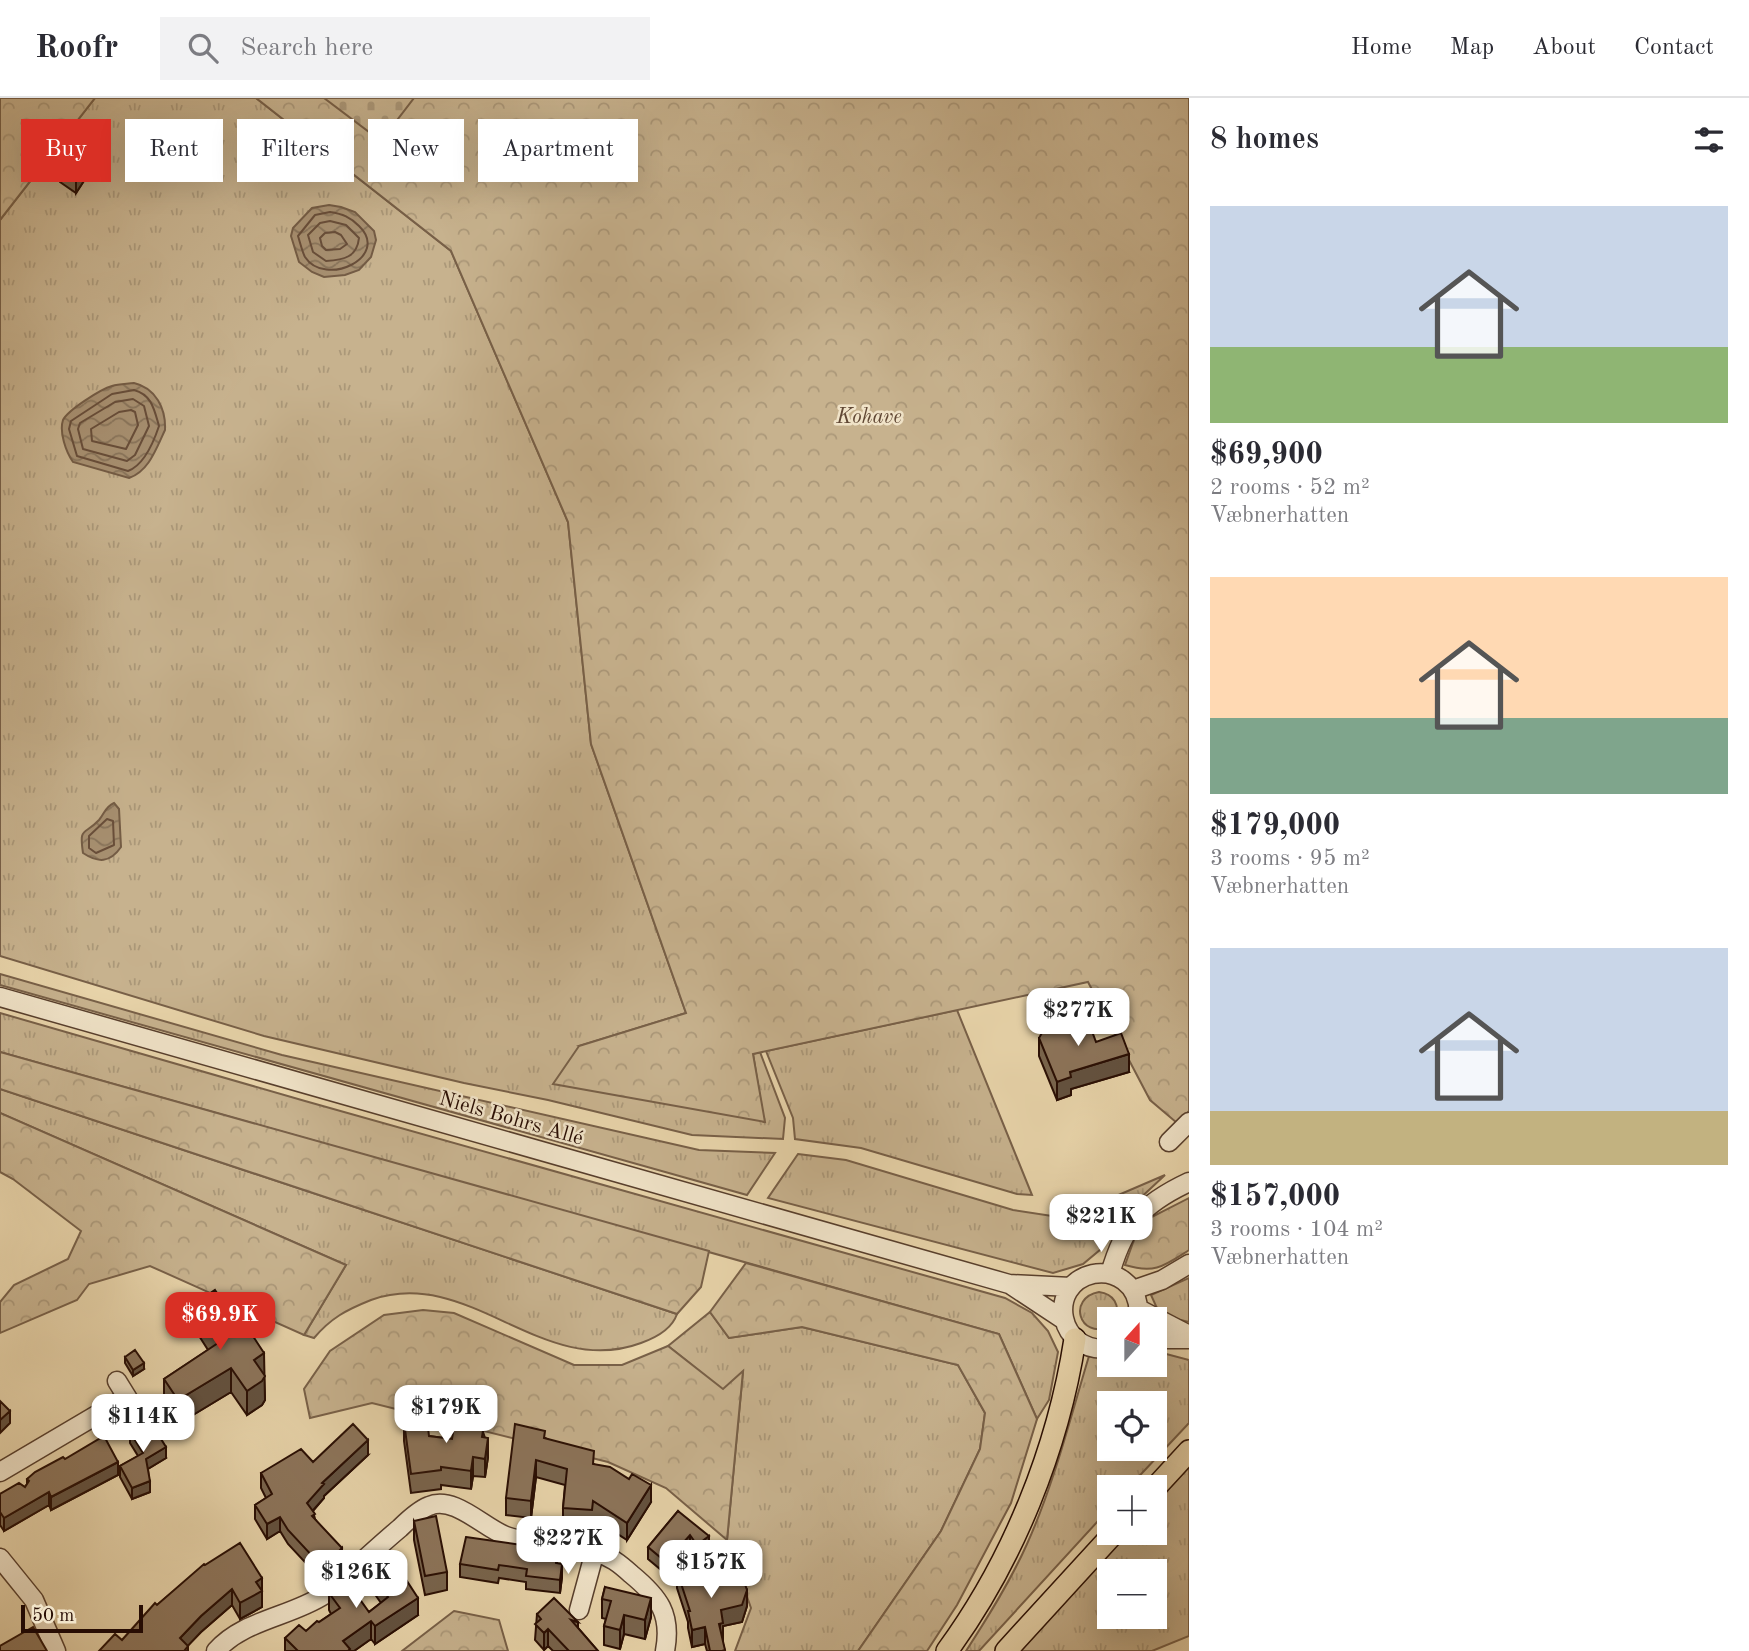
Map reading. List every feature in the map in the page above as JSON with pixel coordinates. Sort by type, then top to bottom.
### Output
[{"type":"main road","points":[[947,1651],[960,1634],[1006,1554],[1042,1470],[1069,1382],[1075,1339]]},
{"type":"main road","points":[[1167,1475],[1189,1451]]},
{"type":"main road","points":[[1006,1651],[1103,1545]]},
{"type":"street","name":"Niels Bohrs Allé","points":[[0,997],[1009,1284],[1071,1287]]},
{"type":"street","points":[[1169,1142],[1189,1122]]},
{"type":"street","points":[[1110,1275],[1116,1251],[1143,1209],[1162,1194],[1189,1182]]},
{"type":"street","points":[[1133,1290],[1162,1280],[1189,1264]]},
{"type":"street","points":[[1097,1348],[1075,1339],[1064,1320],[1064,1303],[1071,1287],[1089,1275],[1110,1275],[1123,1280],[1133,1290],[1137,1307]]},
{"type":"street","name":"Niels Bohrs Allé","points":[[1009,1284],[1064,1320]]},
{"type":"street","points":[[1167,1327],[1189,1337]]},
{"type":"street","points":[[1167,1338],[1189,1337]]},
{"type":"street","points":[[117,1381],[138,1415]]},
{"type":"street","points":[[0,1472],[127,1397]]},
{"type":"street","points":[[216,1651],[225,1640],[246,1629],[325,1595],[405,1523],[430,1505],[443,1504],[464,1511],[503,1535],[531,1544],[595,1551],[616,1561],[650,1589],[660,1603],[668,1636],[665,1651]]},
{"type":"street","points":[[579,1610],[595,1551]]},
{"type":"street","points":[[0,1558],[34,1600],[56,1651]]},
{"type":"green space","points":[[0,98],[95,98],[79,119],[21,119],[21,182],[30,182],[0,220]]},
{"type":"green space","points":[[95,98],[256,98],[283,119],[237,119],[237,182],[354,182],[354,175],[451,251],[568,522],[591,744],[686,1013],[579,1046],[764,1122],[753,1054],[760,1052],[785,1118],[783,1139],[692,1135],[548,1100],[464,1083],[264,1036],[0,956],[0,220],[30,182],[111,182],[111,119],[79,119]]},
{"type":"green space","name":"Kohave","points":[[256,98],[1189,98],[1189,1111],[1177,1123],[1150,1100],[1088,982],[753,1054],[765,1122],[553,1084],[579,1046],[686,1013],[591,744],[568,522],[451,251],[354,175],[354,119],[283,119]]},
{"type":"green space","points":[[324,98],[414,98],[398,119],[368,119],[368,131]]},
{"type":"green space","points":[[0,974],[282,1055],[699,1150],[775,1153],[747,1195],[0,985]]},
{"type":"green space","points":[[957,1010],[1032,1195],[1017,1194],[861,1148],[795,1139],[793,1118],[766,1051]]},
{"type":"green space","points":[[0,1013],[1005,1298],[1032,1313],[1048,1331],[1058,1352],[1049,1400],[1037,1419],[999,1334],[0,1052]]},
{"type":"green space","points":[[0,1052],[709,1251],[701,1287],[677,1314],[0,1089]]},
{"type":"green space","points":[[0,1089],[677,1314],[667,1328],[652,1338],[641,1343],[605,1350],[571,1347],[441,1297],[407,1293],[371,1300],[339,1315],[314,1338],[304,1335],[346,1265],[0,1113]]},
{"type":"green space","points":[[0,1113],[346,1265],[304,1335],[150,1266],[89,1284],[77,1300],[0,1333],[0,1302],[14,1285],[68,1259],[81,1231],[0,1172]]},
{"type":"green space","points":[[798,1154],[846,1160],[1013,1210],[1065,1218],[1165,1175],[1134,1204],[1101,1249],[1083,1264],[1053,1273],[768,1198]]},
{"type":"green space","points":[[1189,1198],[1189,1250],[1159,1267],[1144,1269],[1125,1265],[1140,1223]]},
{"type":"green space","points":[[746,1263],[999,1334],[1037,1419],[1011,1503],[957,1605],[927,1651],[858,1651],[941,1531],[980,1449],[985,1413],[958,1365],[802,1327],[729,1338],[710,1312]]},
{"type":"green space","points":[[1189,1278],[1189,1322],[1167,1317],[1167,1307],[1156,1307],[1151,1295]]},
{"type":"green space","points":[[1104,1293],[1115,1301],[1116,1307],[1097,1307],[1097,1329],[1084,1323],[1081,1316],[1080,1309],[1089,1296]]},
{"type":"green space","points":[[423,1310],[454,1313],[574,1365],[622,1365],[668,1346],[723,1389],[743,1371],[727,1540],[666,1488],[608,1462],[372,1403],[310,1418],[304,1389],[330,1351],[384,1315]]},
{"type":"green space","points":[[710,1312],[729,1338],[802,1327],[958,1365],[985,1413],[980,1449],[941,1531],[858,1651],[735,1651],[751,1608],[727,1540],[743,1372],[723,1390],[668,1346]]},
{"type":"green space","points":[[1167,1354],[1189,1360],[1189,1423],[1167,1446],[1167,1391],[1097,1391],[1097,1461],[1153,1461],[1140,1475],[1097,1475],[1097,1522],[979,1651],[966,1651],[1006,1586],[1037,1521],[1089,1356],[1097,1356],[1097,1377],[1167,1377]]},
{"type":"green space","points":[[1189,1463],[1189,1636],[1152,1651],[1016,1651],[1097,1563],[1097,1629],[1167,1629],[1167,1559],[1101,1559],[1114,1545],[1167,1545],[1167,1487]]},
{"type":"green space","points":[[454,1611],[499,1620],[508,1651],[402,1651]]},
{"type":"water","points":[[329,205],[355,212],[374,231],[376,240],[371,257],[359,270],[345,275],[324,277],[299,262],[291,236],[293,228],[312,208]]},
{"type":"water","points":[[134,383],[154,395],[164,415],[165,430],[147,465],[129,478],[73,462],[63,436],[62,425],[66,416],[85,400],[107,388]]},
{"type":"water","points":[[114,803],[119,809],[121,847],[108,859],[94,859],[83,853],[82,835]]},
{"type":"building","points":[[1086,1015],[1096,1042],[1121,1033],[1129,1054],[1070,1072],[1071,1077],[1057,1082],[1039,1038],[1043,1031]]},
{"type":"building","points":[[215,1290],[240,1327],[245,1324],[264,1353],[254,1360],[265,1376],[247,1391],[231,1368],[178,1400],[164,1379],[218,1343],[194,1304]]},
{"type":"building","points":[[135,1350],[144,1363],[133,1370],[125,1357]]},
{"type":"building","points":[[0,1401],[10,1411],[0,1420]]},
{"type":"building","points":[[465,1408],[478,1413],[478,1417],[485,1418],[482,1437],[488,1438],[485,1459],[473,1457],[471,1471],[441,1467],[441,1470],[411,1474],[404,1422],[427,1419],[429,1436],[452,1439],[456,1414],[464,1415]]},
{"type":"building","points":[[149,1420],[166,1447],[146,1459],[150,1481],[132,1488],[120,1466],[143,1453],[130,1432]]},
{"type":"building","points":[[353,1424],[368,1440],[322,1483],[324,1484],[307,1503],[315,1514],[312,1516],[342,1548],[328,1562],[321,1554],[315,1559],[288,1530],[280,1517],[267,1524],[255,1505],[272,1494],[261,1473],[301,1449],[313,1462]]},
{"type":"building","points":[[515,1424],[545,1431],[544,1438],[594,1451],[593,1464],[610,1467],[629,1479],[632,1474],[651,1485],[627,1523],[593,1501],[592,1510],[563,1508],[567,1469],[536,1460],[531,1501],[506,1498]]},
{"type":"building","points":[[104,1436],[118,1462],[51,1497],[49,1492],[4,1518],[0,1512],[0,1494],[19,1483],[25,1487],[29,1481],[27,1479],[35,1472],[63,1457],[65,1459]]},
{"type":"building","points":[[678,1511],[709,1536],[697,1545],[690,1535],[666,1562],[648,1547]]},
{"type":"building","points":[[436,1516],[447,1572],[425,1576],[414,1521]]},
{"type":"building","points":[[466,1537],[557,1550],[556,1563],[562,1564],[560,1580],[526,1576],[527,1569],[499,1565],[498,1570],[460,1564]]},
{"type":"building","points":[[240,1543],[262,1578],[256,1582],[262,1591],[240,1603],[232,1589],[180,1638],[188,1646],[184,1651],[99,1651],[115,1634],[122,1640],[155,1603],[157,1605],[204,1564]]},
{"type":"building","points":[[388,1552],[418,1598],[375,1626],[371,1621],[343,1641],[350,1649],[348,1651],[298,1651],[285,1638],[299,1625],[306,1631],[317,1621],[340,1608],[329,1593],[346,1580],[369,1612],[388,1597],[367,1565]]},
{"type":"building","points":[[704,1561],[711,1581],[741,1573],[747,1590],[742,1605],[721,1610],[723,1623],[719,1624],[725,1650],[722,1651],[710,1651],[705,1627],[692,1630],[690,1611],[677,1571]]},
{"type":"building","points":[[605,1587],[651,1598],[645,1620],[624,1615],[620,1630],[604,1626],[611,1601],[602,1599]]},
{"type":"building","points":[[554,1598],[578,1622],[571,1620],[598,1651],[569,1651],[548,1629],[544,1633],[535,1624],[541,1619],[537,1614]]},
{"type":"building","points":[[33,1627],[47,1651],[0,1651],[0,1646]]}]
